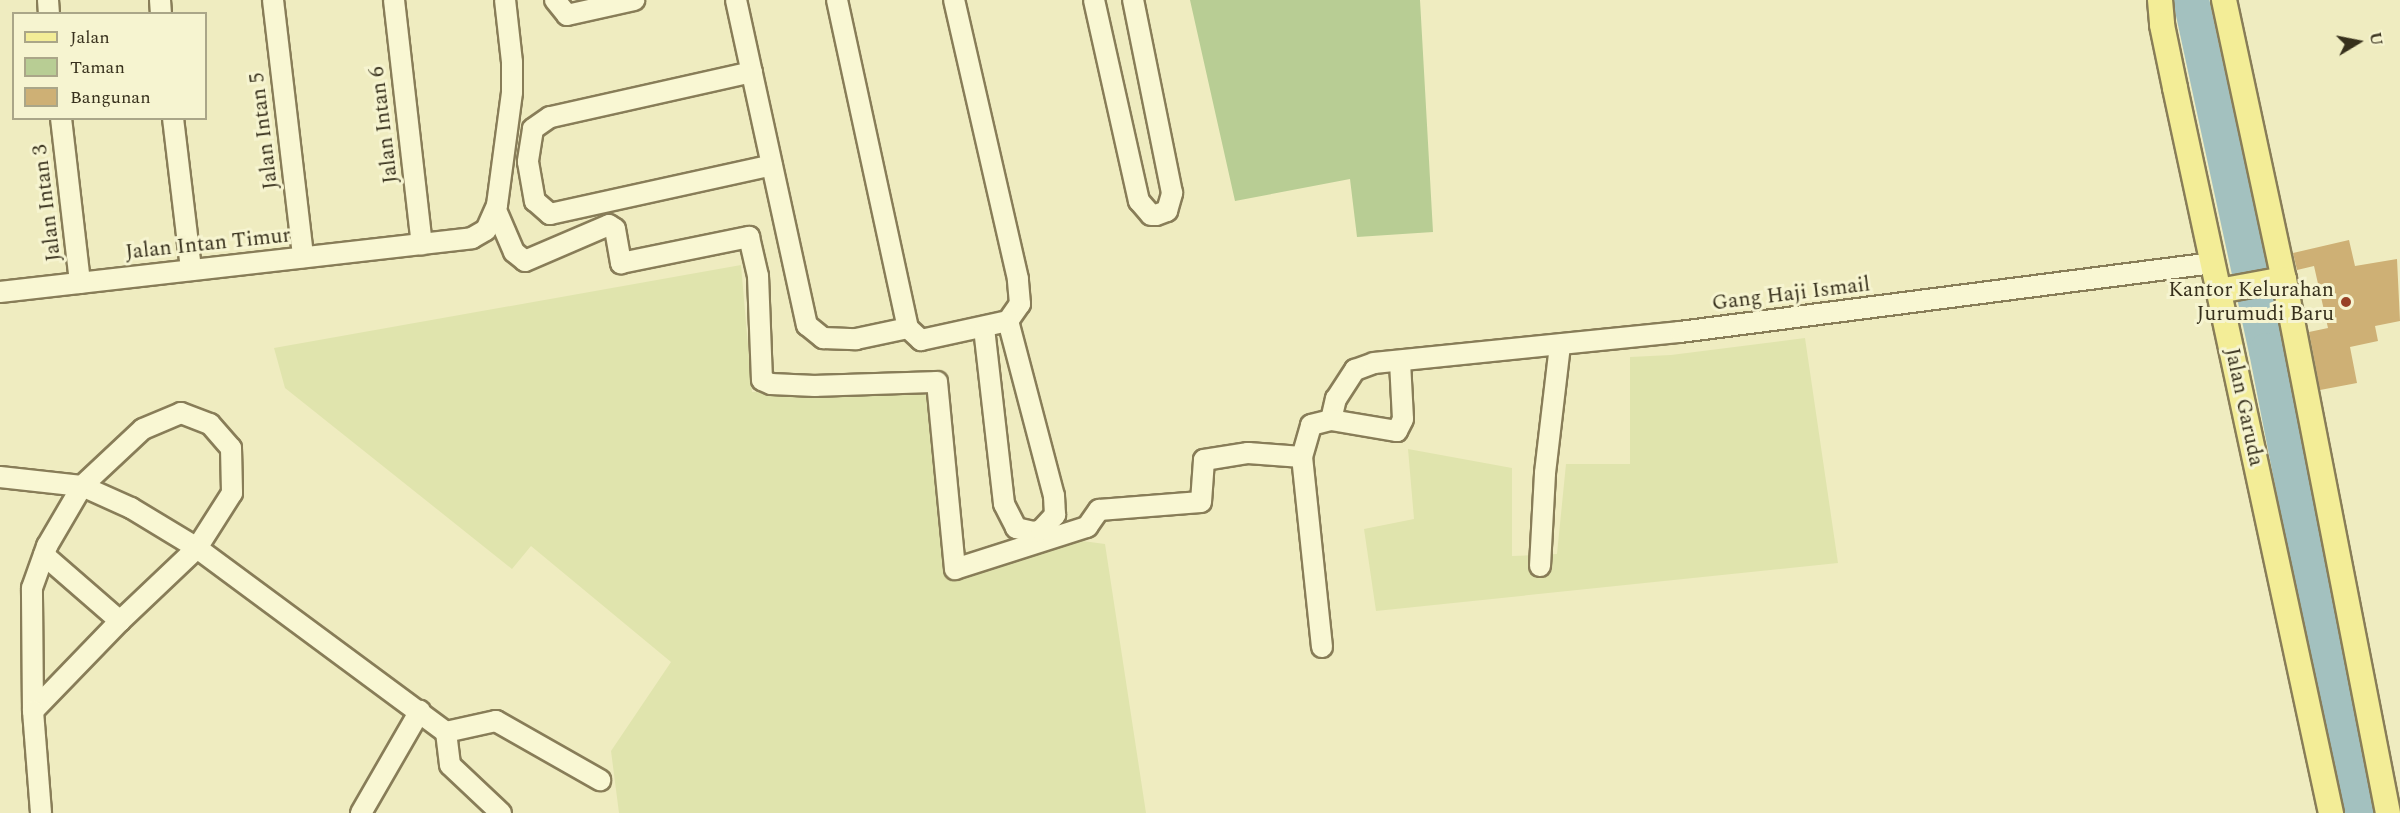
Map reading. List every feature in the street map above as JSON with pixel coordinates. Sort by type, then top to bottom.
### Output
[{"type":"main road","name":"Jalan Garuda","points":[[2160,0],[2163,25],[2213,263],[2228,290],[2331,813]]},
{"type":"main road","points":[[2224,0],[2278,280],[2388,813]]},
{"type":"main road","points":[[2228,290],[2278,280]]},
{"type":"street","name":"Jalan Intan 5","points":[[273,0],[303,257]]},
{"type":"street","name":"Jalan Intan 6","points":[[394,0],[422,244]]},
{"type":"street","points":[[505,0],[512,62],[512,92],[496,210],[514,252],[525,261],[609,225],[615,229],[621,263],[749,237],[758,276],[762,380],[771,384],[815,386],[937,382],[955,569],[1087,527],[1099,510],[1201,502],[1204,460],[1248,453],[1302,457]]},
{"type":"street","points":[[555,0],[567,15],[634,0]]},
{"type":"street","points":[[736,0],[807,325],[823,338],[856,339],[908,328]]},
{"type":"street","points":[[837,0],[908,328],[921,340],[1008,321],[1020,304],[1018,279],[954,0]]},
{"type":"street","points":[[1094,0],[1139,201],[1151,215],[1156,215],[1167,211],[1172,193],[1133,0]]},
{"type":"street","points":[[752,72],[550,117],[533,129],[528,162],[535,201],[550,214],[772,165]]},
{"type":"street","name":"Jalan Intan 3","points":[[62,120],[80,283]]},
{"type":"street","points":[[173,120],[191,270]]},
{"type":"street","name":"Jalan Intan Timur","points":[[0,292],[472,238],[486,230],[496,210]]},
{"type":"street","name":"Gang Haji Ismail","points":[[1331,420],[1336,399],[1355,370],[1374,363],[1680,332],[2213,263]]},
{"type":"street","points":[[984,328],[1004,504],[1016,528],[1034,532],[1041,530],[1055,515],[1054,495],[1008,321]]},
{"type":"street","points":[[1540,566],[1545,473],[1560,345]]},
{"type":"street","points":[[1322,647],[1302,457],[1311,425],[1331,420],[1397,431],[1403,419],[1400,362]]},
{"type":"street","points":[[33,711],[120,621],[197,548],[232,493],[231,448],[210,424],[181,413],[143,429],[82,486],[44,555],[32,588],[33,711],[41,813]]},
{"type":"street","points":[[0,477],[82,486],[131,508],[197,548],[446,732],[450,765],[501,813]]},
{"type":"street","points":[[44,555],[120,621]]},
{"type":"street","points":[[361,813],[420,711]]},
{"type":"street","points":[[446,732],[496,721],[600,780]]},
{"type":"green space","points":[[1190,0],[1420,0],[1433,232],[1357,237],[1350,179],[1235,201]]},
{"type":"green space","points":[[741,265],[752,392],[936,386],[950,575],[1075,540],[1105,544],[1146,813],[619,813],[611,751],[671,662],[531,546],[512,569],[285,388],[274,348]]},
{"type":"green space","points":[[1805,338],[1838,563],[1376,611],[1364,529],[1414,519],[1408,449],[1512,468],[1512,556],[1557,554],[1566,464],[1630,464],[1630,357],[1671,355]]},
{"type":"building","points":[[2349,240],[2355,266],[2397,259],[2400,321],[2375,326],[2378,341],[2350,347],[2357,383],[2320,390],[2309,332],[2328,328],[2314,266],[2297,270],[2293,253]]},
{"type":"waterway","points":[[2191,0],[2267,351],[2358,813]]},
{"type":"place","name":"Kantor Kelurahan Jurumudi Baru","points":[[2346,302]]}]
